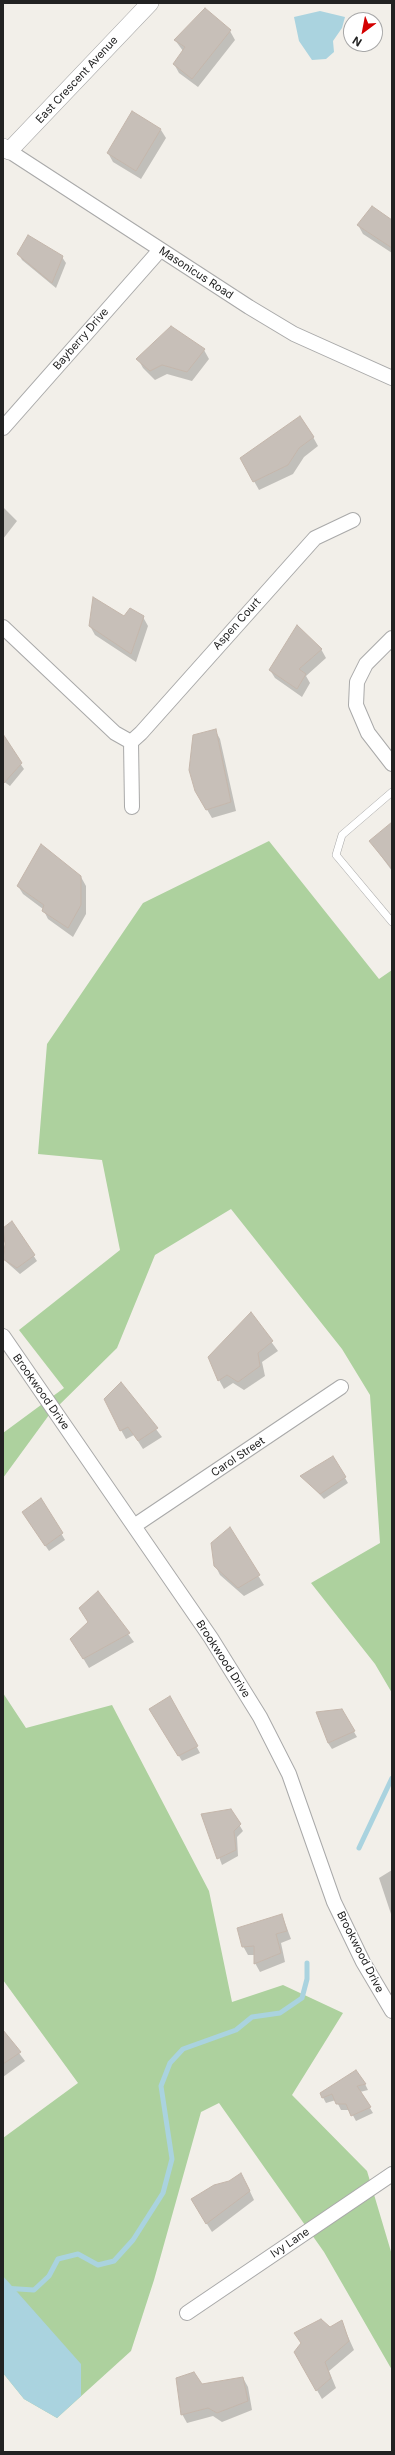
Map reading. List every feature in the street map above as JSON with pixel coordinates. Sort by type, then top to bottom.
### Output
[{"type":"street","name":"East Crescent Avenue","points":[[6,149],[150,3]]},
{"type":"street","name":"Masonicus Road","points":[[6,149],[160,250],[294,334],[392,378]]},
{"type":"street","name":"Bayberry Drive","points":[[3,428],[160,250]]},
{"type":"street","name":"Aspen Court","points":[[131,742],[141,734],[315,538],[354,520]]},
{"type":"street","points":[[3,627],[115,733],[131,742],[132,807]]},
{"type":"street","points":[[392,638],[366,664],[357,682],[356,705],[368,733],[392,764]]},
{"type":"street","name":"Brookwood Drive","points":[[3,1336],[211,1638],[278,1750],[300,1802],[334,1902],[363,1962],[392,2011]]},
{"type":"street","name":"Carol Street","points":[[134,1526],[341,1387]]},
{"type":"street","name":"Ivy Lane","points":[[187,2313],[392,2174]]},
{"type":"lane","points":[[392,792],[342,835],[336,855],[392,922]]},
{"type":"green space","points":[[269,841],[379,979],[392,970],[392,1693],[375,1664],[311,1583],[380,1543],[370,1395],[342,1349],[231,1209],[155,1255],[117,1348],[49,1415],[3,1478],[3,1433],[64,1388],[19,1330],[120,1250],[102,1160],[38,1154],[47,1044],[143,903]]},
{"type":"green space","points":[[3,1693],[26,1728],[112,1705],[209,1891],[232,2002],[283,1985],[343,2013],[292,2095],[367,2171],[392,2255],[392,2370],[324,2252],[219,2103],[201,2112],[154,2280],[131,2351],[57,2418],[24,2399],[3,2373],[3,2138],[78,2083],[3,1980]]},
{"type":"water","points":[[320,11],[343,17],[342,28],[333,41],[334,52],[326,59],[312,60],[299,41],[294,17]]},
{"type":"water","points":[[3,2276],[81,2364],[81,2396],[57,2418],[24,2399],[3,2373]]},
{"type":"building","points":[[205,8],[231,30],[192,79],[173,64],[185,47],[174,40]]},
{"type":"building","points":[[132,111],[161,129],[136,171],[107,153]]},
{"type":"building","points":[[372,206],[392,220],[392,248],[357,225]]},
{"type":"building","points":[[28,235],[63,256],[52,283],[17,254]]},
{"type":"building","points":[[171,326],[205,349],[187,372],[162,365],[150,371],[136,359]]},
{"type":"building","points":[[300,416],[314,437],[299,448],[288,465],[253,482],[240,458]]},
{"type":"building","points":[[93,597],[124,616],[130,608],[144,616],[131,654],[89,626]]},
{"type":"building","points":[[297,625],[322,649],[299,669],[306,674],[297,689],[269,670]]},
{"type":"building","points":[[216,729],[231,802],[206,810],[195,791],[189,770],[193,735]]},
{"type":"building","points":[[3,734],[22,763],[3,784]]},
{"type":"building","points":[[392,822],[392,869],[369,841]]},
{"type":"building","points":[[41,844],[81,876],[81,905],[68,928],[42,911],[44,905],[17,886]]},
{"type":"building","points":[[12,1221],[35,1255],[17,1268],[3,1259],[5,1244],[3,1228]]},
{"type":"building","points":[[251,1312],[273,1341],[258,1353],[260,1366],[238,1382],[227,1375],[218,1381],[208,1357]]},
{"type":"building","points":[[121,1382],[158,1428],[138,1441],[128,1427],[120,1431],[104,1399]]},
{"type":"building","points":[[333,1456],[346,1477],[320,1494],[300,1476]]},
{"type":"building","points":[[41,1498],[63,1533],[45,1546],[22,1512]]},
{"type":"building","points":[[230,1527],[260,1575],[238,1588],[214,1566],[211,1543]]},
{"type":"building","points":[[98,1591],[130,1633],[83,1659],[70,1639],[88,1622],[79,1608]]},
{"type":"building","points":[[170,1696],[198,1746],[178,1756],[149,1709]]},
{"type":"building","points":[[342,1709],[355,1731],[328,1743],[316,1712]]},
{"type":"building","points":[[231,1809],[241,1824],[234,1831],[236,1850],[217,1859],[201,1814]]},
{"type":"building","points":[[282,1914],[287,1931],[276,1934],[281,1953],[254,1964],[254,1946],[242,1947],[237,1928]]},
{"type":"building","points":[[3,2030],[21,2052],[3,2064]]},
{"type":"building","points":[[356,2070],[366,2084],[357,2086],[371,2107],[351,2116],[346,2104],[336,2104],[332,2094],[322,2098],[320,2093]]},
{"type":"building","points":[[241,2173],[250,2191],[206,2224],[191,2199],[214,2185],[229,2181]]},
{"type":"building","points":[[321,2319],[330,2327],[342,2320],[349,2341],[325,2362],[331,2378],[316,2391],[294,2352],[301,2343],[294,2333]]},
{"type":"building","points":[[194,2372],[202,2384],[243,2377],[248,2401],[217,2413],[208,2408],[181,2415],[176,2378]]},
{"type":"waterway","points":[[359,1848],[392,1778]]},
{"type":"waterway","points":[[3,2288],[34,2290],[49,2276],[58,2259],[78,2254],[98,2265],[114,2261],[133,2240],[163,2193],[172,2159],[161,2086],[170,2063],[183,2049],[236,2030],[252,2017],[280,2013],[302,1998],[307,1979],[307,1963]]}]
